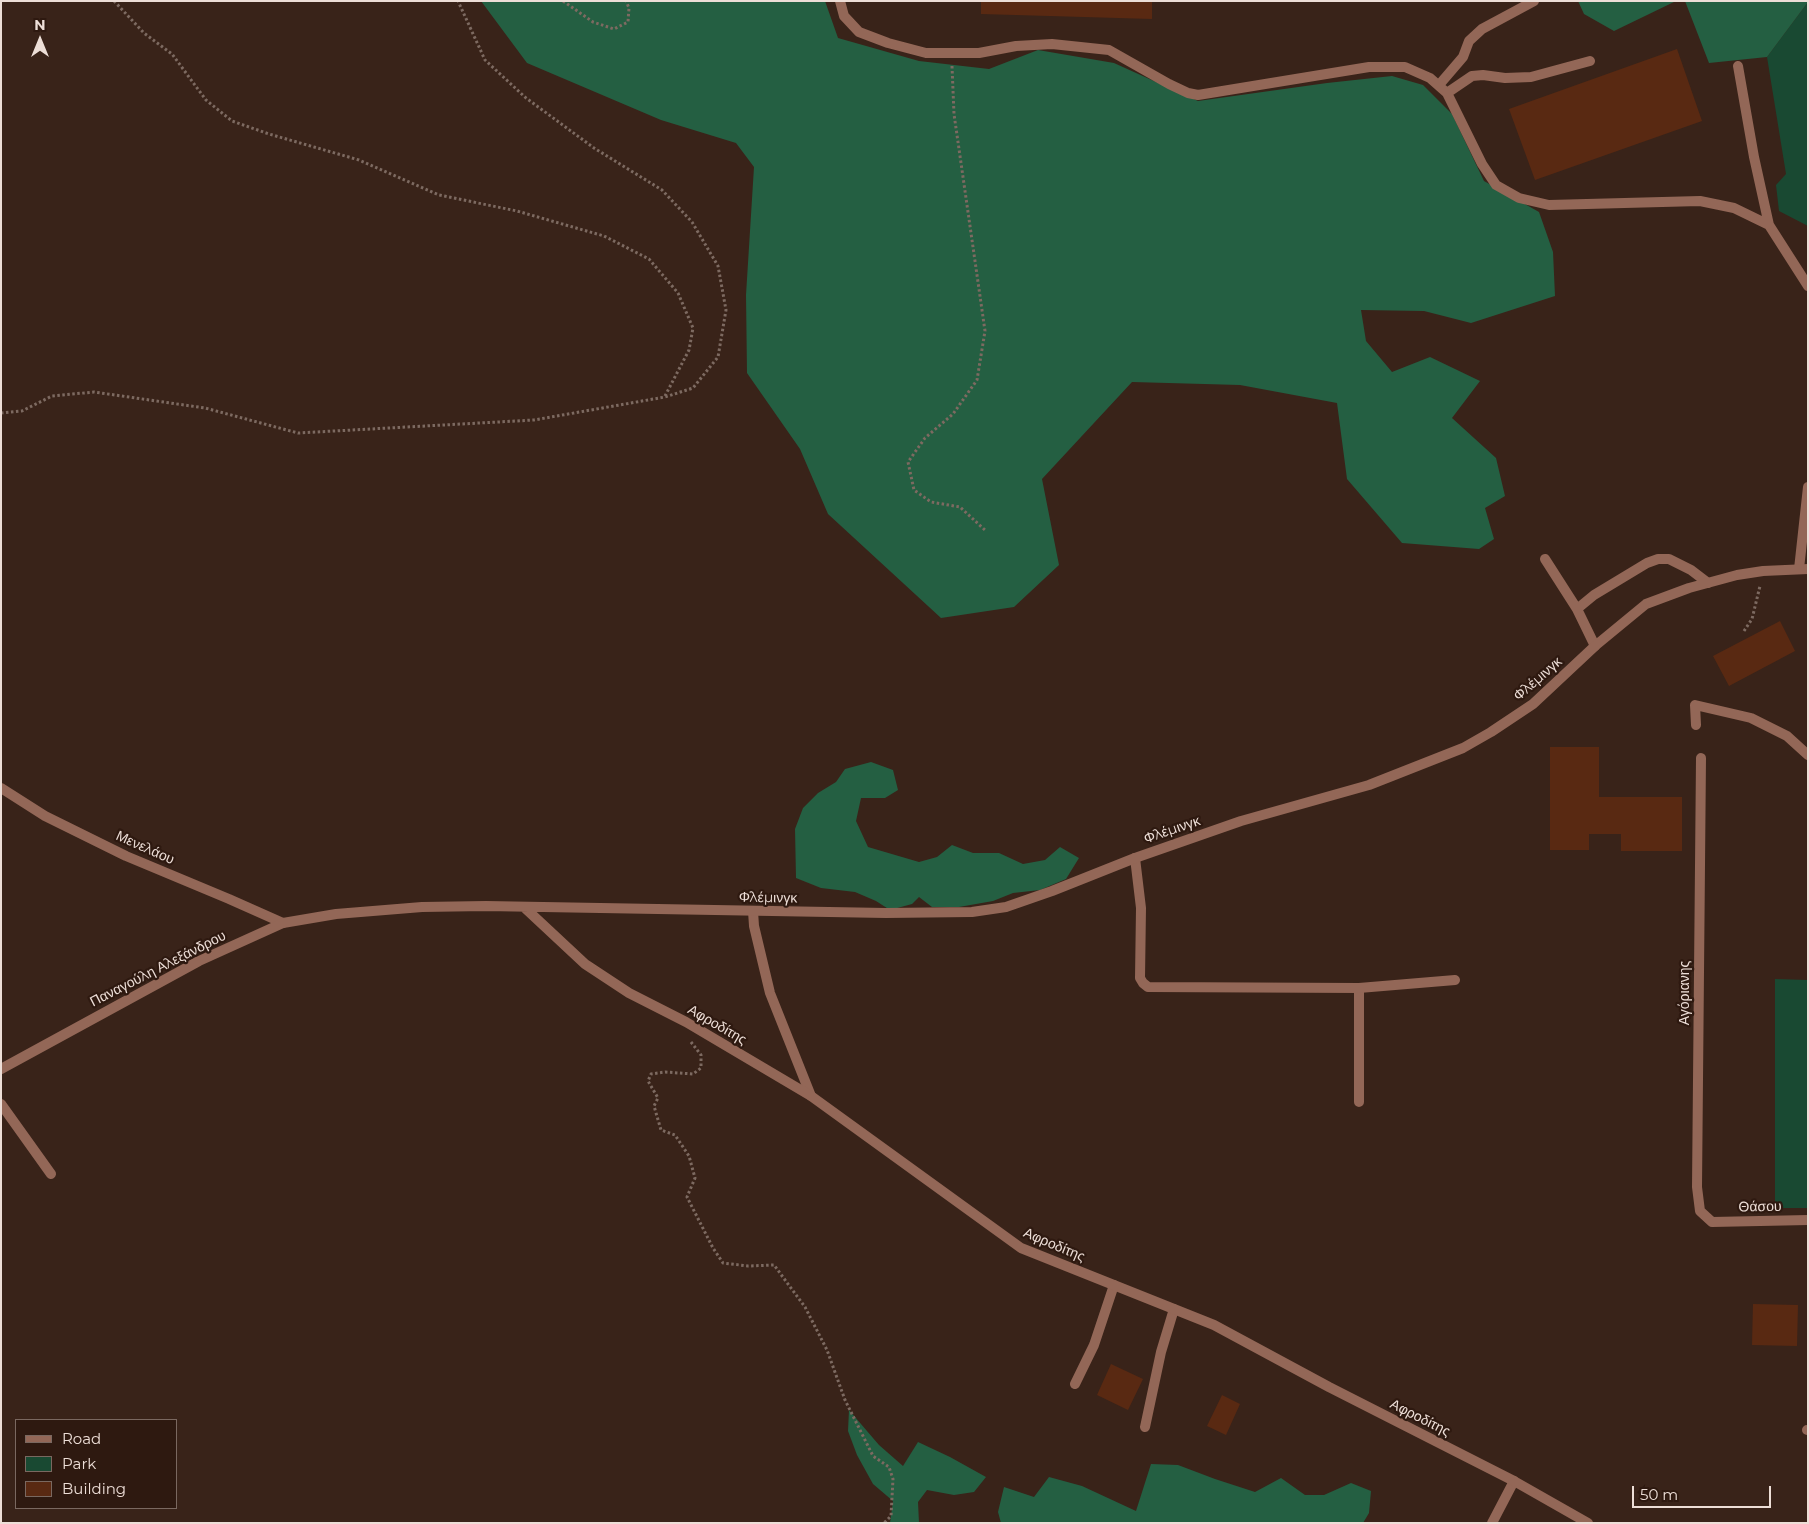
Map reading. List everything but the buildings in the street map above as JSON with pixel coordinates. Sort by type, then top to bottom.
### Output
[{"type":"street","points":[[840,1],[844,16],[859,32],[888,43],[926,53],[979,54],[1016,46],[1052,44],[1110,50],[1169,84],[1188,93],[1198,95],[1369,67],[1405,67],[1430,78],[1447,93],[1482,164],[1496,185],[1519,198],[1550,205],[1700,201],[1734,208],[1769,225]]},
{"type":"street","points":[[1439,85],[1463,57],[1469,40],[1482,29],[1534,1]]},
{"type":"street","points":[[1447,93],[1472,76],[1531,77],[1590,62]]},
{"type":"street","points":[[1738,66],[1754,157],[1769,225],[1808,286]]},
{"type":"street","points":[[1804,569],[1808,487]]},
{"type":"street","points":[[1544,558],[1576,609],[1595,646]]},
{"type":"street","points":[[1576,609],[1594,595],[1658,559],[1669,559],[1691,570],[1708,582]]},
{"type":"street","name":"Φλέμινγκ","points":[[486,906],[886,913],[972,912],[1006,907],[1135,858],[1241,821],[1369,785],[1463,748],[1533,704],[1595,646],[1646,604],[1708,582],[1764,570],[1804,569]]},
{"type":"street","points":[[1696,725],[1695,705],[1751,718],[1787,736],[1808,756]]},
{"type":"street","name":"Αγόριανης","points":[[1701,758],[1698,1187],[1700,1211],[1712,1222]]},
{"type":"street","name":"Μενελάου","points":[[1,788],[45,816],[126,856],[283,924]]},
{"type":"street","points":[[1135,858],[1141,908],[1140,978],[1148,987],[1359,988],[1455,980]]},
{"type":"street","name":"Παναγούλη Αλεξάνδρου","points":[[1,1069],[199,961],[283,924],[336,914],[422,907],[486,906]]},
{"type":"street","name":"Αφροδίτης","points":[[525,908],[585,964],[629,993],[686,1022],[811,1096],[1021,1248],[1214,1325],[1329,1387],[1514,1482],[1588,1523]]},
{"type":"street","points":[[753,912],[754,926],[770,993],[811,1096]]},
{"type":"street","points":[[1359,988],[1359,1102]]},
{"type":"street","points":[[1,1104],[51,1174]]},
{"type":"street","name":"Θάσου","points":[[1712,1222],[1808,1220]]},
{"type":"street","points":[[1074,1384],[1094,1345],[1114,1285]]},
{"type":"street","points":[[1145,1427],[1160,1352],[1174,1309]]},
{"type":"street","points":[[1492,1523],[1514,1482]]},
{"type":"path","points":[[114,1],[144,33],[172,54],[206,100],[232,121],[269,134],[359,160],[439,194],[517,211],[604,236],[649,259],[678,293],[694,328],[689,350],[665,396]]},
{"type":"path","points":[[1,413],[22,411],[52,396],[94,392],[205,408],[298,433],[534,420],[665,396],[694,388],[718,357],[726,310],[718,266],[692,222],[662,190],[594,148],[526,98],[485,60],[458,1]]},
{"type":"path","points":[[563,1],[593,22],[614,30],[628,22],[629,8],[626,1]]},
{"type":"path","points":[[952,53],[954,114],[985,331],[977,380],[953,414],[925,438],[908,462],[914,490],[931,502],[960,507],[986,531]]},
{"type":"path","points":[[1744,631],[1752,619],[1764,570]]},
{"type":"path","points":[[685,1035],[701,1055],[701,1068],[693,1074],[665,1072],[652,1074],[648,1081],[658,1098],[654,1106],[662,1130],[675,1135],[689,1156],[695,1178],[687,1197],[712,1248],[723,1263],[748,1266],[774,1265],[805,1308],[827,1350],[845,1400],[873,1456],[889,1467],[893,1479],[891,1516],[884,1523]]},
{"type":"green space","points":[[481,1],[825,1],[838,38],[919,61],[989,69],[1038,50],[1114,63],[1198,101],[1392,76],[1423,85],[1452,114],[1484,181],[1539,212],[1553,252],[1555,296],[1471,323],[1424,311],[1361,310],[1366,341],[1392,372],[1430,357],[1480,381],[1452,418],[1496,458],[1505,496],[1485,508],[1494,539],[1479,549],[1402,543],[1347,479],[1337,403],[1240,385],[1132,382],[1042,479],[1059,565],[1014,607],[941,618],[828,514],[800,449],[747,373],[746,295],[754,167],[736,143],[661,120],[527,63]]},
{"type":"green space","points":[[1578,1],[1676,1],[1614,31],[1584,14]]},
{"type":"green space","points":[[1685,1],[1808,2],[1767,57],[1709,63]]},
{"type":"green space","points":[[1808,2],[1808,226],[1779,211],[1776,185],[1786,174],[1767,57]]},
{"type":"green space","points":[[871,762],[893,770],[898,790],[885,798],[861,798],[856,821],[868,847],[919,862],[937,857],[952,845],[973,853],[999,853],[1023,864],[1045,860],[1060,847],[1079,858],[1066,879],[1040,890],[1013,893],[993,901],[959,907],[932,907],[919,897],[912,904],[890,910],[876,901],[855,892],[821,888],[796,878],[795,829],[803,808],[818,793],[836,782],[845,769]]},
{"type":"green space","points":[[1775,979],[1808,980],[1808,1208],[1775,1208]]},
{"type":"green space","points":[[849,1410],[879,1445],[903,1466],[918,1442],[986,1477],[974,1492],[954,1495],[927,1490],[918,1502],[919,1523],[890,1523],[893,1501],[873,1484],[857,1455],[848,1431]]},
{"type":"green space","points":[[1151,1464],[1178,1465],[1255,1492],[1281,1478],[1305,1495],[1324,1495],[1351,1483],[1371,1491],[1369,1513],[1363,1523],[1001,1523],[998,1512],[1004,1487],[1034,1497],[1049,1477],[1082,1486],[1136,1511]]}]
